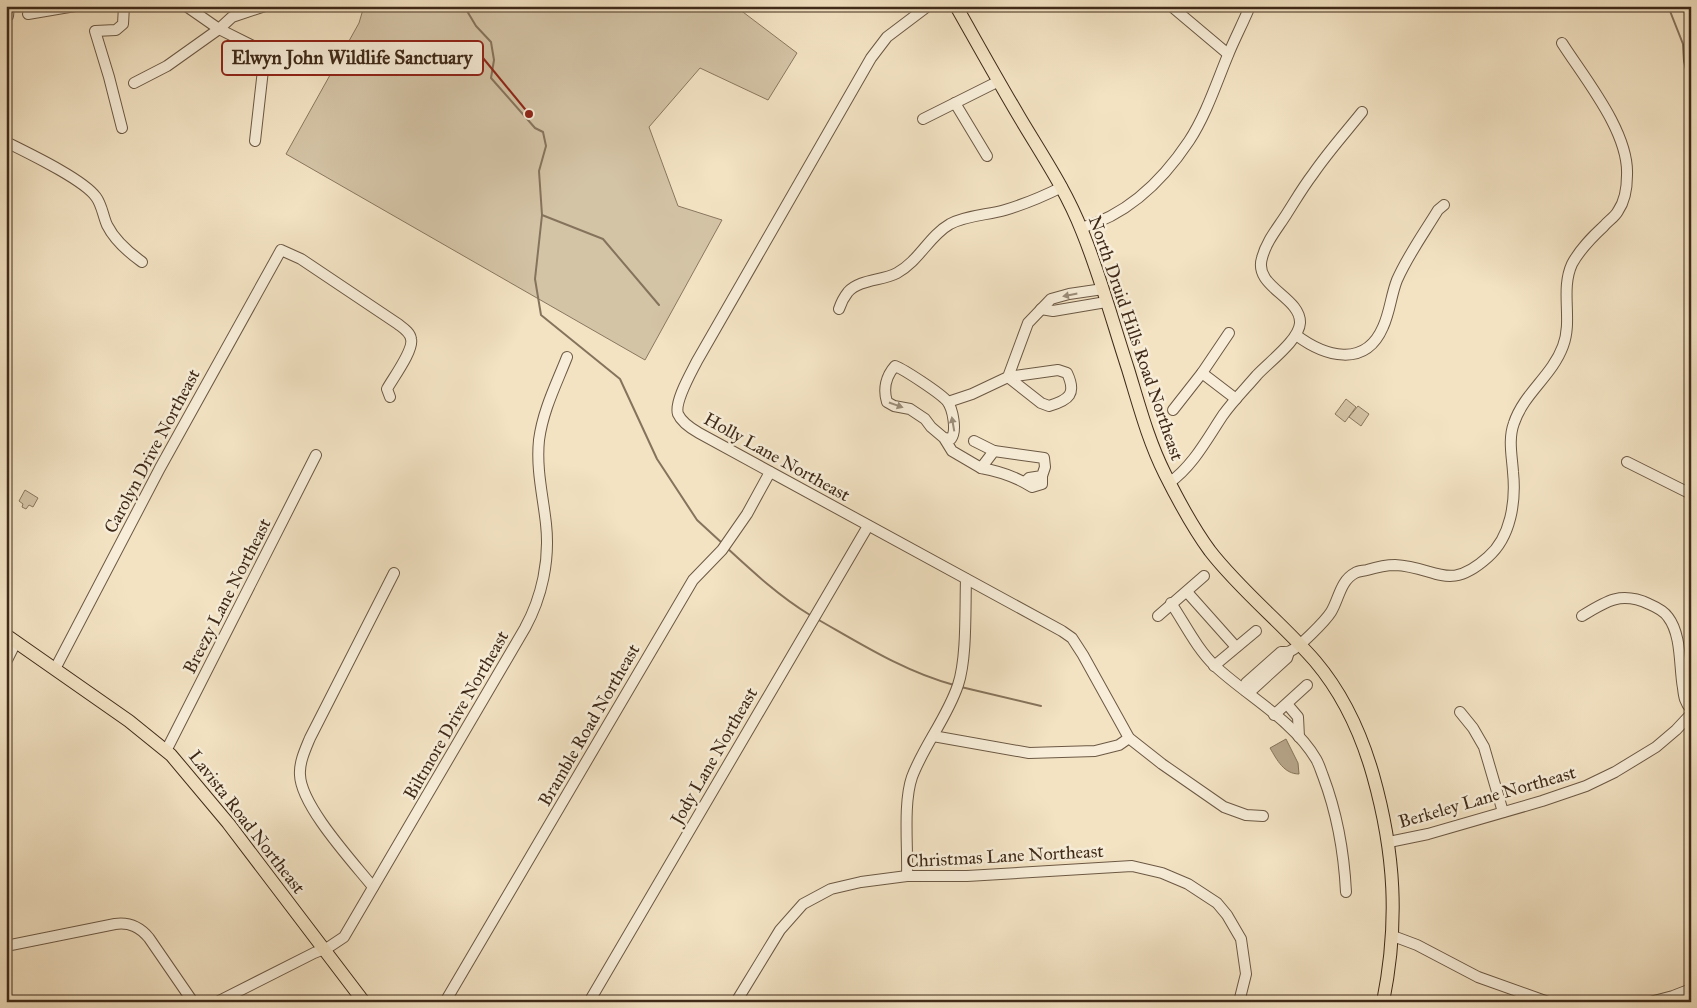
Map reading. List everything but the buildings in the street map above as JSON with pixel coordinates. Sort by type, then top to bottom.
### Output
[{"type":"main road","name":"North Druid Hills Road Northeast","points":[[956,6],[1062,187],[1081,228],[1103,289],[1153,451],[1169,482],[1209,550],[1235,580],[1317,663],[1333,686],[1357,728],[1379,798],[1392,872],[1393,936],[1390,970],[1383,1002]]},
{"type":"main road","name":"Lavista Road Northeast","points":[[11,638],[129,721],[166,751],[200,788],[364,1002]]},
{"type":"street","points":[[28,14],[76,6]]},
{"type":"street","points":[[122,128],[95,31],[116,30],[124,24],[124,6]]},
{"type":"street","points":[[186,6],[220,29],[266,52],[255,141]]},
{"type":"street","points":[[134,83],[167,66],[220,29],[232,17],[265,6]]},
{"type":"street","name":"Holly Lane Northeast","points":[[928,6],[887,37],[870,58],[697,361],[680,397],[678,414],[688,426],[1072,638],[1112,705],[1129,738]]},
{"type":"street","points":[[1171,6],[1228,54]]},
{"type":"street","points":[[1081,228],[1100,222],[1146,193],[1155,184],[1192,134],[1216,85],[1250,6]]},
{"type":"street","points":[[1246,691],[1246,683],[1267,670],[1281,652],[1289,652],[1300,645],[1331,612],[1343,585],[1355,573],[1379,566],[1396,565],[1435,575],[1454,576],[1465,574],[1488,557],[1500,544],[1510,519],[1514,499],[1511,445],[1513,424],[1520,407],[1545,377],[1563,346],[1566,331],[1567,278],[1584,245],[1618,212],[1625,195],[1627,175],[1622,142],[1614,124],[1562,43]]},
{"type":"street","points":[[923,119],[999,81]]},
{"type":"street","points":[[955,103],[987,156]]},
{"type":"street","points":[[1169,482],[1178,476],[1194,459],[1224,413],[1263,368],[1296,335],[1300,321],[1296,311],[1267,282],[1261,270],[1261,260],[1267,244],[1313,173],[1362,112]]},
{"type":"street","points":[[6,142],[53,167],[90,190],[96,196],[108,226],[115,237],[128,252],[142,262]]},
{"type":"street","points":[[838,308],[847,293],[855,286],[896,274],[918,255],[941,230],[952,223],[1004,210],[1044,196],[1062,187]]},
{"type":"street","points":[[1296,335],[1308,344],[1343,356],[1359,353],[1372,343],[1382,330],[1402,268],[1438,210],[1444,205]]},
{"type":"street","name":"Carolyn Drive Northeast","points":[[55,669],[160,468],[282,250],[301,259],[408,332],[412,339],[410,349],[387,388],[390,397]]},
{"type":"street","points":[[1008,377],[1028,323],[1051,299],[1069,294],[1103,289]]},
{"type":"street","points":[[1041,309],[1053,311],[1106,302]]},
{"type":"street","points":[[1173,410],[1202,373],[1229,333]]},
{"type":"street","name":"Biltmore Drive Northeast","points":[[217,1002],[338,943],[344,937],[521,636],[537,600],[545,570],[547,544],[539,473],[539,441],[549,400],[567,357]]},
{"type":"street","points":[[944,438],[951,439],[955,428],[948,402],[904,369],[895,366],[887,376],[885,395],[887,402],[894,406],[910,409],[925,419],[944,438],[952,451],[981,468],[994,470],[1025,482],[1032,487],[1042,484],[1045,467],[1044,458],[994,451],[974,440]]},
{"type":"street","points":[[948,402],[972,394],[1008,377],[1058,370],[1067,373],[1072,388],[1070,395],[1064,401],[1049,406],[1041,403],[1008,377]]},
{"type":"street","points":[[1202,373],[1236,399]]},
{"type":"street","points":[[981,468],[994,451]]},
{"type":"street","name":"Breezy Lane Northeast","points":[[166,751],[316,455]]},
{"type":"street","points":[[1627,462],[1691,494]]},
{"type":"street","name":"Bramble Road Northeast","points":[[445,1002],[693,580],[722,550],[747,514],[770,472]]},
{"type":"street","name":"Jody Lane Northeast","points":[[589,1002],[868,526]]},
{"type":"street","points":[[373,887],[317,817],[303,790],[300,776],[302,761],[310,738],[328,698],[394,573]]},
{"type":"street","points":[[1158,616],[1204,576]]},
{"type":"street","points":[[907,876],[908,805],[912,778],[952,700],[958,684],[962,666],[966,580]]},
{"type":"street","points":[[1187,592],[1236,647]]},
{"type":"street","points":[[1582,616],[1613,598],[1629,598],[1642,600],[1656,607],[1668,617],[1679,646],[1680,673],[1685,703],[1691,709]]},
{"type":"street","points":[[1171,604],[1214,666],[1299,737],[1317,759],[1332,800],[1345,867],[1346,892]]},
{"type":"street","points":[[1214,666],[1256,631]]},
{"type":"street","points":[[6,662],[11,638]]},
{"type":"street","points":[[1274,715],[1307,685]]},
{"type":"street","points":[[1287,704],[1298,717],[1299,737]]},
{"type":"street","points":[[1460,712],[1473,728],[1484,747],[1503,812]]},
{"type":"street","name":"Berkeley Lane Northeast","points":[[1388,842],[1428,834],[1586,786],[1615,772],[1656,747],[1691,714]]},
{"type":"street","points":[[933,736],[1029,753],[1095,751],[1119,745],[1129,738],[1162,764],[1224,807],[1246,815],[1263,816]]},
{"type":"street","name":"Christmas Lane Northeast","points":[[736,1002],[780,930],[803,904],[831,889],[861,882],[907,876],[967,876],[1132,866],[1162,873],[1188,884],[1217,903],[1241,939],[1246,974],[1239,1002]]},
{"type":"street","points":[[6,946],[115,924],[130,924],[146,934],[193,1002]]},
{"type":"street","points":[[1393,936],[1417,945],[1478,978],[1548,1002]]},
{"type":"street","points":[[1650,1002],[1691,989]]},
{"type":"shaded area","points":[[364,6],[735,6],[797,53],[768,100],[700,68],[649,127],[678,206],[722,220],[645,360],[286,154],[359,23]]},
{"type":"shaded area","points":[[1346,399],[1356,407],[1345,422],[1335,414]]},
{"type":"shaded area","points":[[1358,406],[1369,414],[1361,426],[1349,417]]},
{"type":"shaded area","points":[[25,490],[38,498],[33,507],[29,505],[26,509],[22,507],[23,504],[19,501]]},
{"type":"shaded area","points":[[1286,739],[1298,763],[1299,774],[1285,769],[1278,762],[1270,748]]},
{"type":"waterway","points":[[464,6],[476,26],[491,42],[494,60],[491,78],[535,128],[543,132],[546,146],[539,171],[542,215],[535,279],[541,315],[620,379],[657,459],[697,520],[722,543]]},
{"type":"waterway","points":[[1668,6],[1683,44],[1684,61],[1691,91]]},
{"type":"waterway","points":[[542,215],[603,239],[659,305]]},
{"type":"waterway","points":[[727,548],[777,592],[810,615]]},
{"type":"waterway","points":[[817,619],[901,665],[954,685]]},
{"type":"waterway","points":[[961,687],[1041,706]]},
{"type":"place","name":"Elwyn John Wildlife Sanctuary","points":[[529,114]]}]
